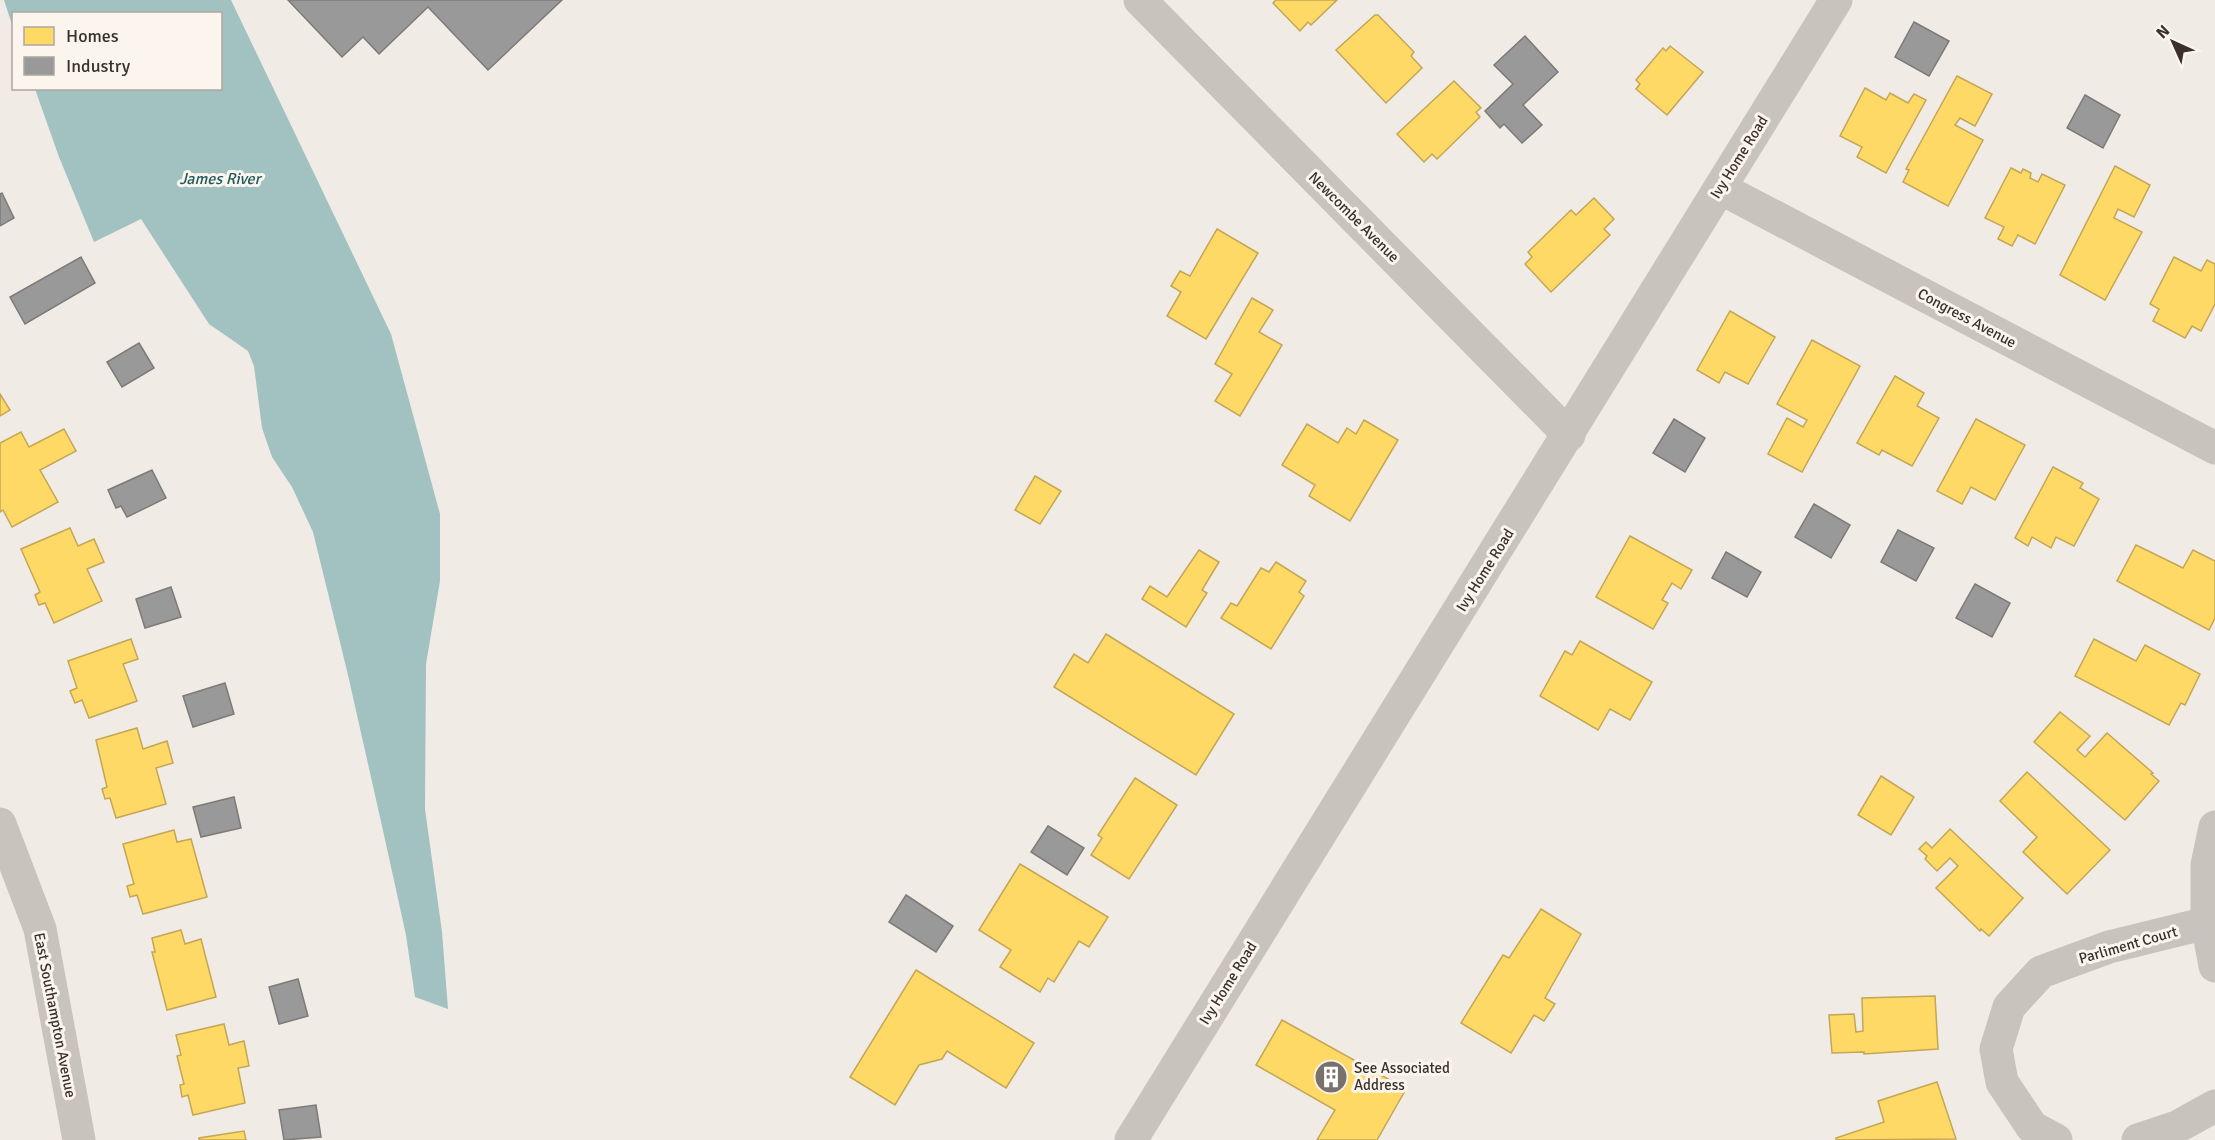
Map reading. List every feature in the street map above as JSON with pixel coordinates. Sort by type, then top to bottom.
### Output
[{"type":"street","name":"Newcombe Avenue","points":[[1140,0],[1569,435]]},
{"type":"street","name":"Ivy Home Road","points":[[1140,1137],[1836,0]]},
{"type":"street","name":"Congress Avenue","points":[[1720,188],[2215,448]]},
{"type":"street","name":"East Southampton Avenue","points":[[0,824],[40,929],[79,1140]]},
{"type":"street","points":[[2215,827],[2207,865],[2207,923],[2215,966]]},
{"type":"street","name":"Parliment Court","points":[[2056,1140],[2032,1126],[2002,1082],[1996,1048],[2009,1008],[2040,972],[2109,947],[2207,923]]},
{"type":"street","points":[[2138,1140],[2178,1127],[2215,1106]]},
{"type":"water","name":"James River","points":[[4,0],[231,0],[391,334],[440,514],[440,581],[426,664],[425,809],[442,932],[448,1009],[415,997],[406,935],[348,675],[313,532],[292,487],[272,457],[262,428],[254,366],[248,351],[209,324],[141,219],[94,242],[59,157],[35,90],[222,90],[222,12],[12,12],[12,25]]},
{"type":"building: Homes","points":[[1276,0],[1337,0],[1311,25],[1308,22],[1300,31],[1273,3]]},
{"type":"building: Homes","points":[[1375,15],[1378,15],[1414,52],[1411,56],[1422,68],[1386,103],[1336,50]]},
{"type":"building: Homes","points":[[1670,46],[1703,72],[1667,115],[1636,89],[1640,84],[1636,80],[1663,48],[1666,51]]},
{"type":"building: Homes","points":[[1957,76],[1992,94],[1975,126],[1960,118],[1955,125],[1983,140],[1948,206],[1903,182],[1909,170],[1906,169]]},
{"type":"building: Homes","points":[[1454,81],[1481,108],[1476,112],[1480,117],[1437,159],[1432,154],[1424,162],[1397,134]]},
{"type":"building: Homes","points":[[1865,88],[1886,100],[1890,93],[1908,103],[1914,94],[1926,100],[1886,173],[1857,157],[1862,147],[1840,136]]},
{"type":"building: Homes","points":[[2115,166],[2150,185],[2134,217],[2118,209],[2114,218],[2142,232],[2105,300],[2060,275]]},
{"type":"building: Homes","points":[[2011,168],[2021,173],[2023,169],[2031,173],[2030,178],[2038,182],[2042,174],[2065,185],[2035,244],[2018,235],[2012,246],[1998,239],[2004,227],[1985,218]]},
{"type":"building: Homes","points":[[1594,198],[1614,219],[1604,229],[1610,235],[1551,292],[1525,264],[1532,257],[1528,252],[1571,210],[1576,215]]},
{"type":"building: Homes","points":[[1217,229],[1258,253],[1206,339],[1167,316],[1181,292],[1171,286],[1180,271],[1190,276]]},
{"type":"building: Homes","points":[[2174,257],[2201,271],[2207,260],[2215,264],[2215,304],[2201,331],[2192,326],[2185,338],[2153,321],[2159,309],[2150,304]]},
{"type":"building: Homes","points":[[1252,298],[1273,310],[1259,332],[1282,345],[1240,416],[1215,401],[1232,374],[1215,364]]},
{"type":"building: Homes","points":[[1730,311],[1775,337],[1748,384],[1725,372],[1719,383],[1697,370]]},
{"type":"building: Homes","points":[[1812,340],[1860,366],[1802,472],[1768,454],[1787,418],[1803,427],[1807,420],[1777,404]]},
{"type":"building: Homes","points":[[1895,376],[1924,393],[1917,406],[1939,418],[1912,466],[1882,450],[1879,455],[1857,443]]},
{"type":"building: Homes","points":[[0,394],[10,410],[0,416]]},
{"type":"building: Homes","points":[[1976,419],[2025,445],[1995,500],[1971,487],[1962,504],[1937,491]]},
{"type":"building: Homes","points":[[1364,420],[1398,440],[1350,521],[1309,496],[1315,485],[1282,465],[1307,424],[1338,443],[1347,428],[1356,434]]},
{"type":"building: Homes","points":[[64,429],[76,451],[40,470],[58,502],[12,527],[3,510],[0,512],[0,443],[21,432],[29,447]]},
{"type":"building: Homes","points":[[2053,467],[2083,483],[2080,488],[2099,499],[2074,546],[2056,537],[2051,548],[2032,537],[2028,546],[2015,538]]},
{"type":"building: Homes","points":[[1035,476],[1061,491],[1040,524],[1015,510]]},
{"type":"building: Homes","points":[[70,528],[78,546],[94,539],[104,562],[87,569],[102,601],[54,623],[45,603],[39,605],[35,595],[40,592],[21,549]]},
{"type":"building: Homes","points":[[1630,536],[1692,570],[1681,589],[1672,583],[1662,600],[1668,603],[1653,629],[1596,597]]},
{"type":"building: Homes","points":[[2136,545],[2183,568],[2193,550],[2215,561],[2215,618],[2209,630],[2117,581]]},
{"type":"building: Homes","points":[[1199,550],[1219,562],[1202,590],[1207,593],[1186,627],[1142,599],[1150,586],[1167,597]]},
{"type":"building: Homes","points":[[1276,562],[1306,581],[1299,592],[1304,596],[1271,649],[1221,618],[1231,603],[1237,606],[1261,568],[1269,572]]},
{"type":"building: Homes","points":[[1106,634],[1234,714],[1196,775],[1054,687],[1074,654],[1088,663]]},
{"type":"building: Homes","points":[[131,639],[138,659],[123,664],[137,701],[89,718],[82,700],[75,703],[70,691],[77,688],[68,661]]},
{"type":"building: Homes","points":[[2094,639],[2136,661],[2145,645],[2200,674],[2185,705],[2181,703],[2169,725],[2075,676]]},
{"type":"building: Homes","points":[[1580,641],[1652,682],[1630,720],[1610,709],[1598,730],[1540,696],[1565,651],[1572,655]]},
{"type":"building: Homes","points":[[2060,712],[2090,736],[2077,750],[2085,757],[2107,733],[2153,773],[2151,774],[2159,781],[2125,820],[2034,742]]},
{"type":"building: Homes","points":[[137,728],[143,749],[167,741],[173,763],[156,768],[166,804],[116,818],[110,798],[105,799],[102,789],[107,787],[96,740]]},
{"type":"building: Homes","points":[[2027,772],[2110,850],[2067,894],[2023,852],[2037,837],[2000,801]]},
{"type":"building: Homes","points":[[1881,776],[1914,797],[1891,835],[1858,815]]},
{"type":"building: Homes","points":[[1135,778],[1177,805],[1129,879],[1091,855],[1102,838],[1098,835]]},
{"type":"building: Homes","points":[[1950,829],[2023,898],[1989,936],[1981,929],[1980,931],[1936,888],[1958,866],[1950,858],[1937,871],[1919,849],[1926,842],[1932,848]]},
{"type":"building: Homes","points":[[174,830],[177,842],[191,839],[207,897],[143,914],[137,895],[130,897],[127,886],[134,884],[123,844]]},
{"type":"building: Homes","points":[[1020,864],[1108,917],[1089,947],[1079,941],[1054,982],[1048,978],[1040,992],[1000,967],[1011,950],[979,930]]},
{"type":"building: Homes","points":[[1541,909],[1581,934],[1545,998],[1555,1004],[1544,1021],[1534,1015],[1511,1053],[1461,1023],[1503,955],[1509,958]]},
{"type":"building: Homes","points":[[181,930],[185,944],[201,939],[216,997],[167,1010],[152,952],[155,952],[152,938]]},
{"type":"building: Homes","points":[[916,970],[1034,1043],[1006,1088],[947,1051],[942,1059],[919,1065],[895,1105],[850,1077]]},
{"type":"building: Homes","points":[[1935,996],[1938,1049],[1864,1054],[1864,1052],[1832,1053],[1829,1015],[1854,1014],[1856,1032],[1863,1031],[1862,998]]},
{"type":"building: Homes","name":"See Associated Address","points":[[1282,1020],[1406,1089],[1377,1140],[1317,1140],[1335,1110],[1256,1065]]},
{"type":"building: Homes","points":[[224,1024],[229,1045],[244,1041],[249,1066],[238,1068],[245,1103],[193,1115],[188,1095],[182,1097],[180,1085],[184,1084],[177,1056],[181,1055],[176,1035]]},
{"type":"building: Homes","points":[[1937,1082],[1956,1139],[1836,1140],[1836,1138],[1884,1122],[1878,1101]]},
{"type":"building: Homes","points":[[244,1131],[246,1140],[199,1140],[199,1138]]},
{"type":"building: Industry","points":[[288,0],[562,0],[488,70],[428,7],[379,54],[363,37],[342,57]]},
{"type":"building: Industry","points":[[1914,22],[1949,41],[1929,76],[1895,57]]},
{"type":"building: Industry","points":[[1525,36],[1558,72],[1523,105],[1542,125],[1522,143],[1504,124],[1500,128],[1485,111],[1513,84],[1494,65]]},
{"type":"building: Industry","points":[[2085,95],[2120,115],[2103,148],[2067,128]]},
{"type":"building: Industry","points":[[2,193],[14,218],[0,226],[0,194]]},
{"type":"building: Industry","points":[[81,257],[95,283],[25,324],[10,297]]},
{"type":"building: Industry","points":[[139,343],[154,368],[122,387],[107,362]]},
{"type":"building: Industry","points":[[1674,419],[1705,438],[1685,472],[1653,453]]},
{"type":"building: Industry","points":[[152,470],[166,498],[127,517],[121,506],[116,508],[108,490]]},
{"type":"building: Industry","points":[[1814,504],[1850,525],[1831,558],[1795,537]]},
{"type":"building: Industry","points":[[1898,530],[1934,548],[1916,581],[1881,562]]},
{"type":"building: Industry","points":[[1726,552],[1761,572],[1747,597],[1712,578]]},
{"type":"building: Industry","points":[[1975,584],[2010,603],[1992,637],[1956,618]]},
{"type":"building: Industry","points":[[171,587],[181,617],[145,628],[136,599]]},
{"type":"building: Industry","points":[[225,683],[234,714],[193,727],[183,696]]},
{"type":"building: Industry","points":[[234,797],[241,828],[201,837],[193,807]]},
{"type":"building: Industry","points":[[1048,826],[1084,848],[1067,875],[1031,852]]},
{"type":"building: Industry","points":[[906,895],[953,926],[936,952],[889,922]]},
{"type":"building: Industry","points":[[298,979],[308,1016],[279,1024],[269,987]]},
{"type":"building: Industry","points":[[316,1105],[321,1137],[284,1140],[279,1110]]},
{"type":"place","name":"See Associated Address","points":[[1331,1077]]}]
